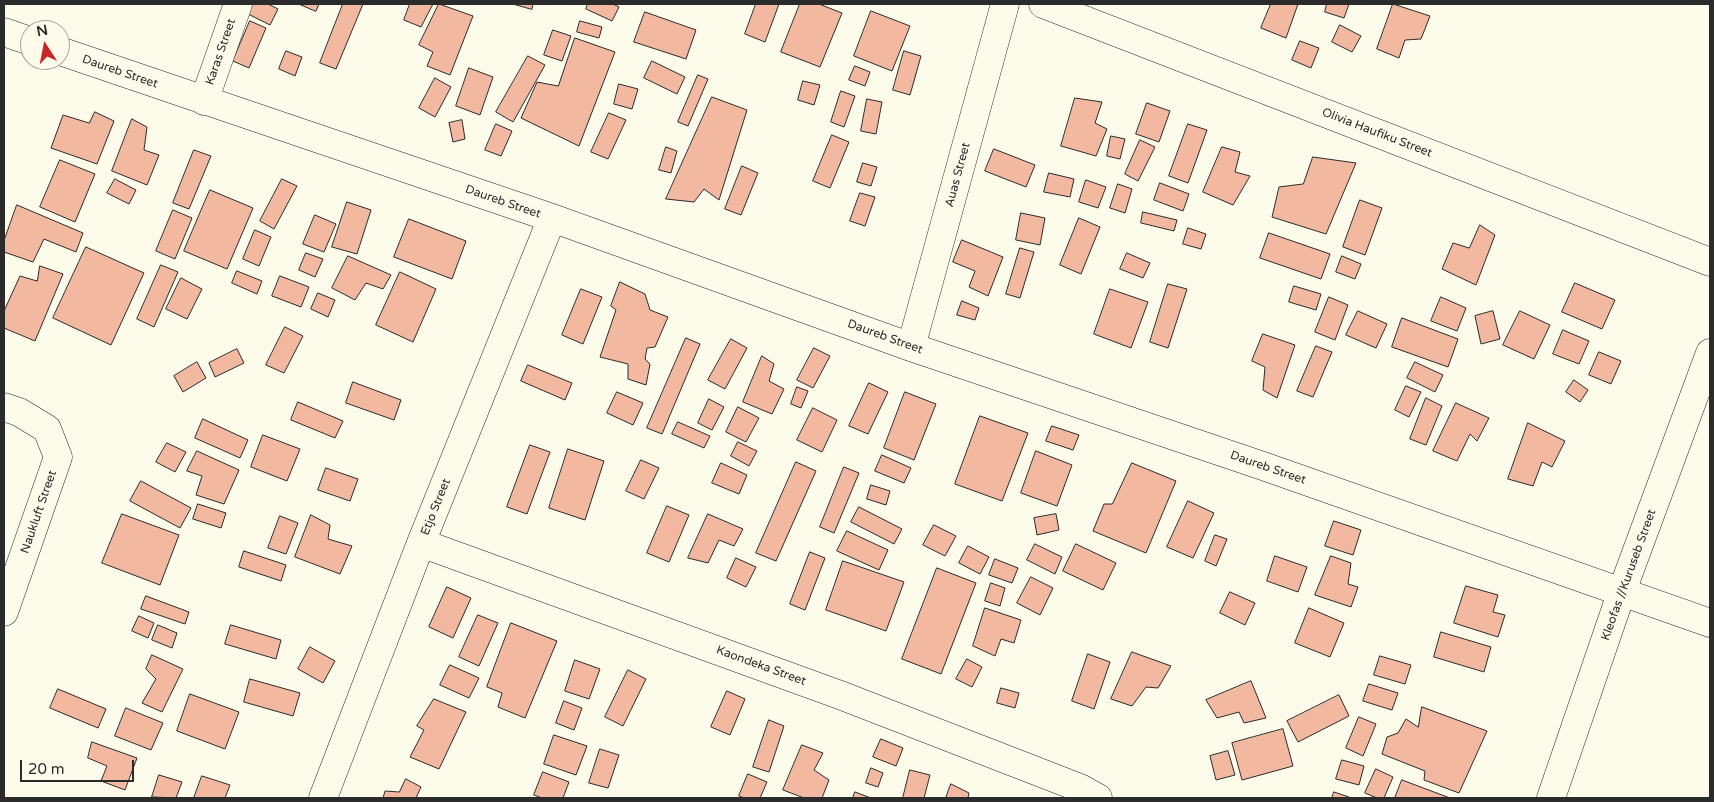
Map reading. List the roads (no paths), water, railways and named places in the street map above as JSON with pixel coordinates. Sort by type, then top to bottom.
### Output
[{"type":"street","name":"Karas Street","points":[[204,101],[238,4]]},
{"type":"street","name":"Auas Street","points":[[911,347],[1005,4]]},
{"type":"street","name":"Olivia Haufiku Street","points":[[1043,4],[1710,262]]},
{"type":"street","points":[[4,32],[20,38]]},
{"type":"street","name":"Daureb Street","points":[[70,54],[552,218],[911,347],[1273,469],[1710,623]]},
{"type":"street","name":"Etjo Street","points":[[323,798],[421,543],[552,218]]},
{"type":"street","name":"Kleofas //Kuruseb Street","points":[[1551,798],[1622,591],[1710,353]]},
{"type":"street","name":"Naukluft Street","points":[[4,407],[19,412],[47,428],[58,457],[4,612]]},
{"type":"street","name":"Kaondeka Street","points":[[421,543],[840,695],[1080,788],[1098,798]]}]
